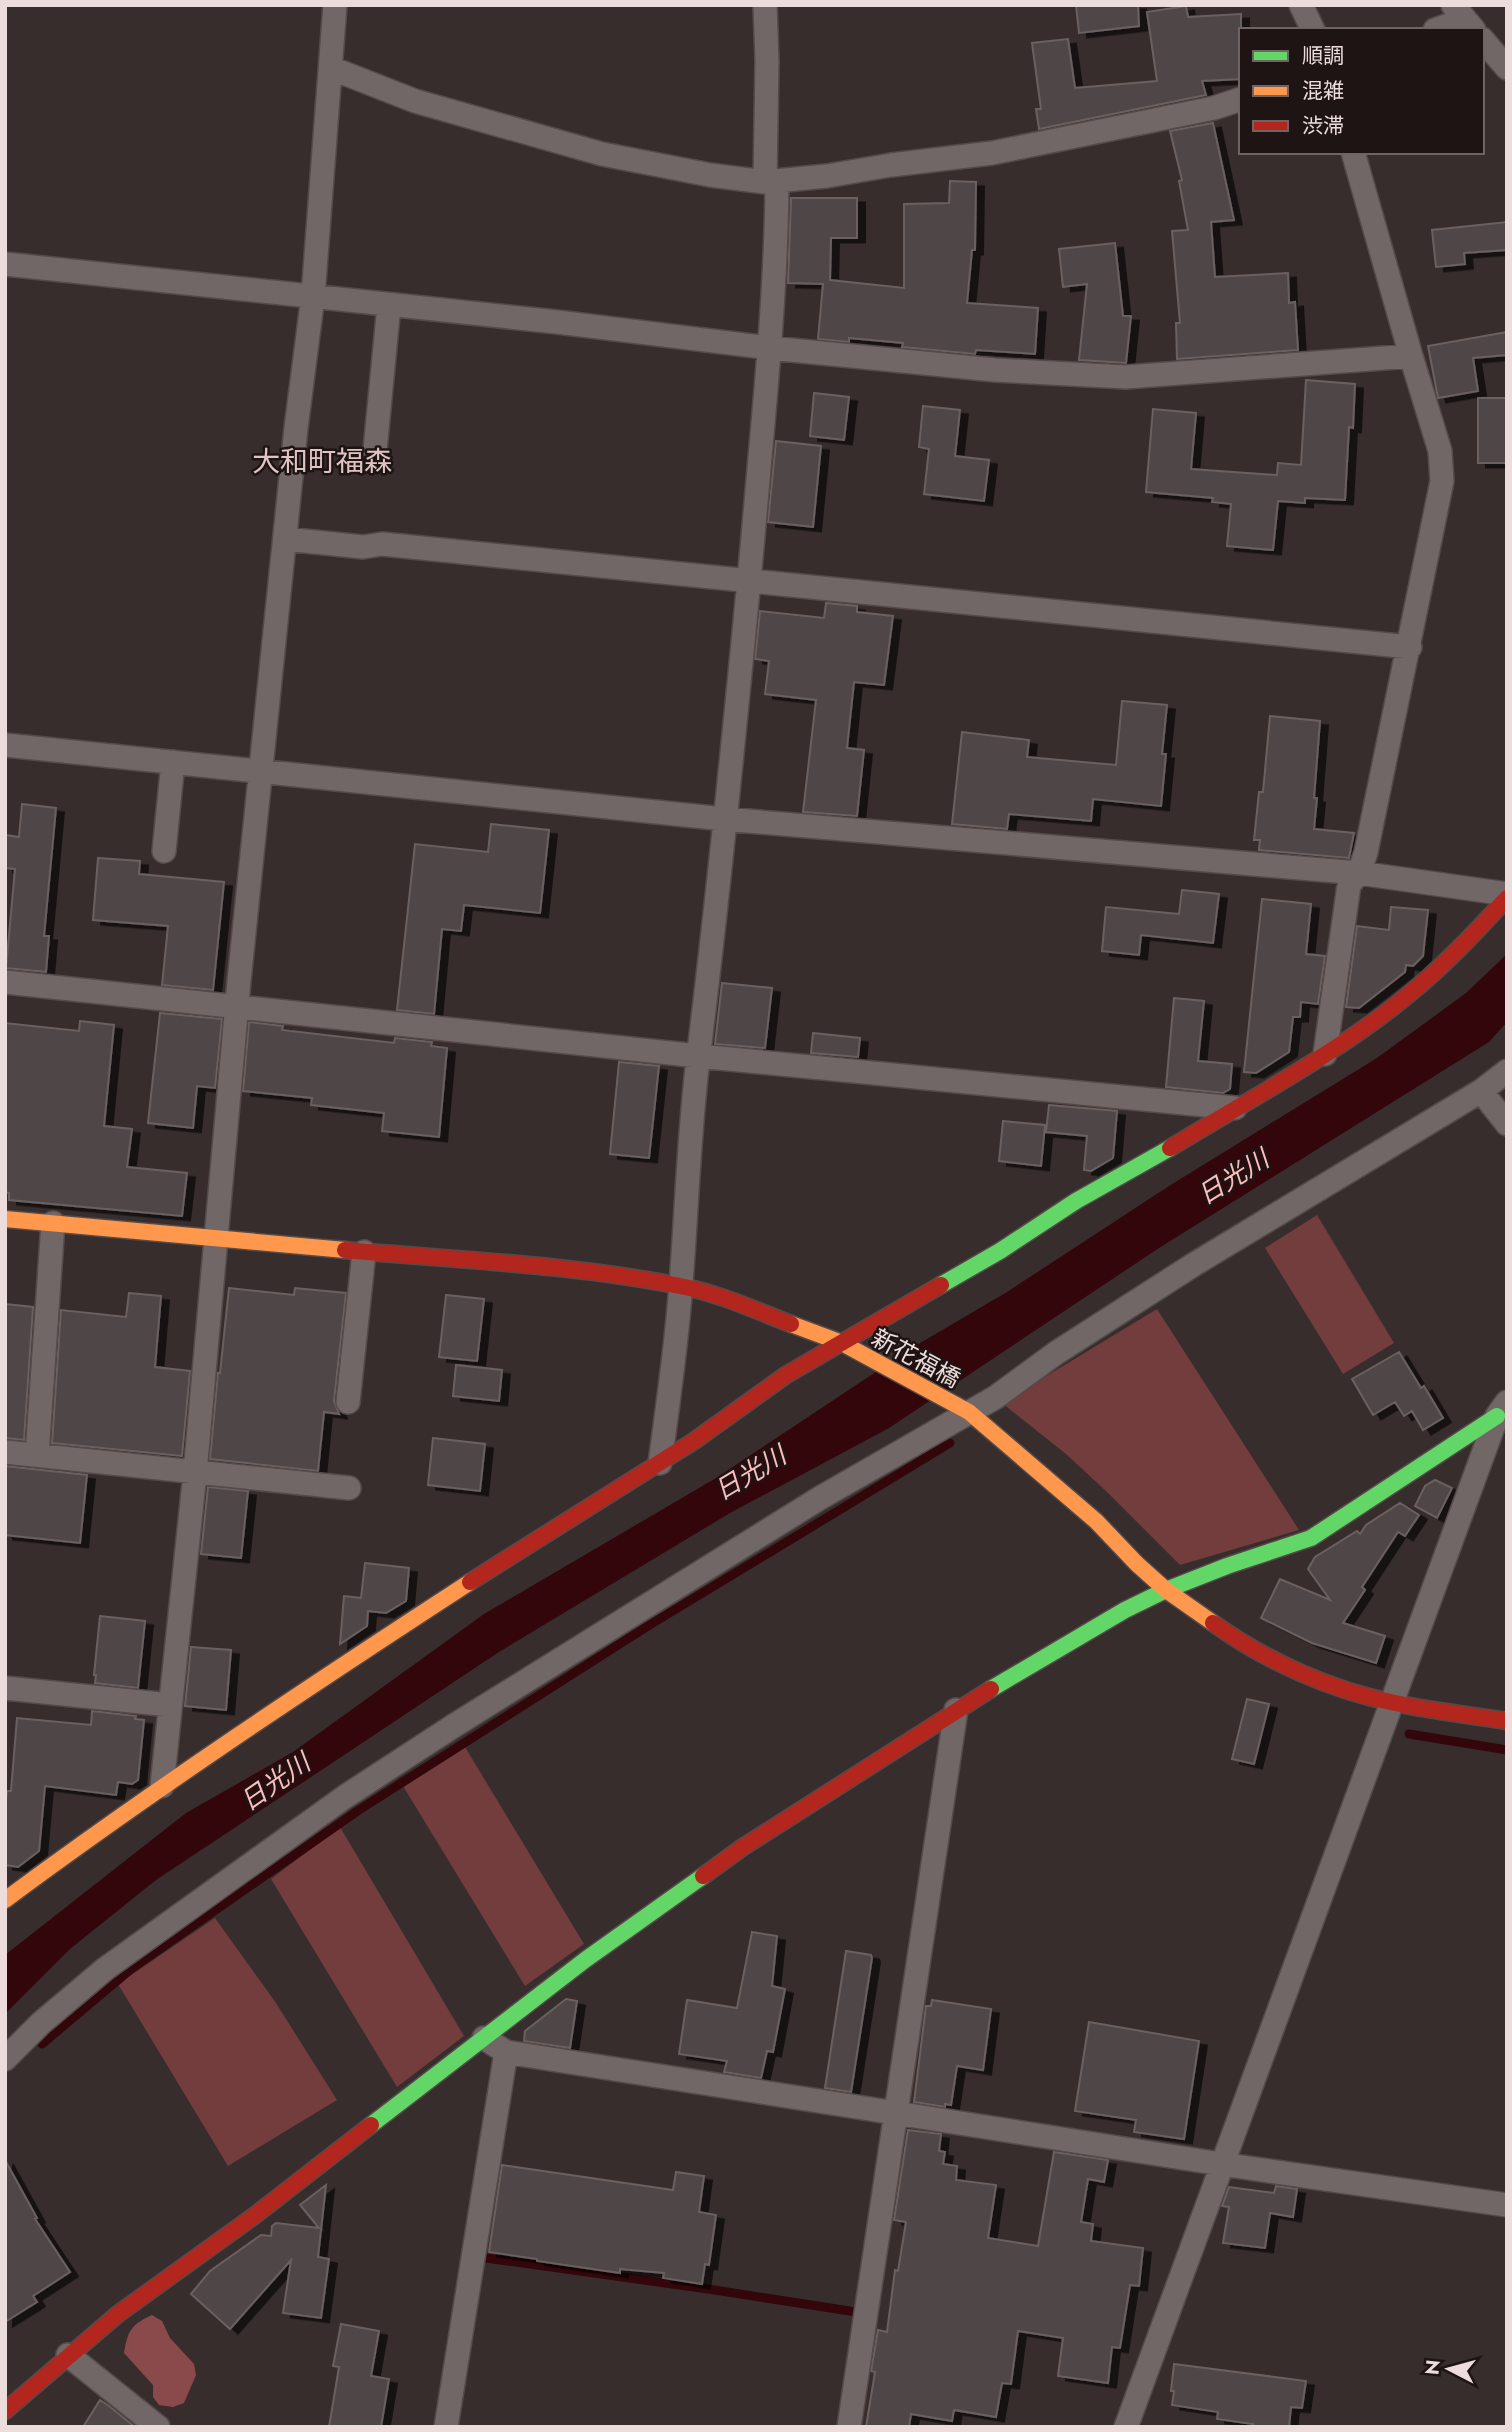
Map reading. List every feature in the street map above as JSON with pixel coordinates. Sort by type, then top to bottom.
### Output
[{"type":"street","points":[[163,1786],[195,1473],[237,1006],[313,296],[335,5]]},
{"type":"street","points":[[660,1463],[681,1286],[698,1056],[770,348],[776,248],[765,5]]},
{"type":"street","points":[[1301,5],[1312,28]]},
{"type":"street","points":[[1441,28],[1464,18]]},
{"type":"street","points":[[1484,41],[1507,68]]},
{"type":"street","points":[[331,68],[415,101],[602,154],[710,175],[771,182],[992,153],[1214,108],[1239,100]]},
{"type":"street","points":[[1325,1054],[1349,884],[1359,873],[1366,852],[1442,481],[1440,451],[1410,356],[1354,154]]},
{"type":"street","points":[[5,264],[995,370],[1126,377],[1410,356]]},
{"type":"street","points":[[375,450],[389,304]]},
{"type":"street","points":[[285,539],[363,547],[382,544],[1410,647]]},
{"type":"street","points":[[5,745],[724,819],[1359,873],[1507,896]]},
{"type":"street","points":[[164,850],[173,762]]},
{"type":"street","points":[[5,1900],[62,1856],[284,1703],[475,1577],[660,1463],[786,1375],[1000,1251],[1076,1201],[1165,1152],[1357,1033],[1409,995],[1464,945],[1507,896]]},
{"type":"street","points":[[5,982],[698,1056],[1236,1108]]},
{"type":"street","points":[[5,2059],[41,2023],[105,1969],[346,1796],[820,1498],[996,1397],[1056,1353],[1193,1265],[1481,1091],[1507,1071]]},
{"type":"street","points":[[1481,1091],[1507,1124]]},
{"type":"street","name":"新花福橋","points":[[5,1219],[574,1271],[681,1286],[716,1296],[842,1343],[969,1412],[1088,1513],[1166,1590],[1234,1638],[1282,1664],[1335,1686],[1393,1703],[1507,1721]]},
{"type":"street","points":[[37,1455],[53,1223]]},
{"type":"street","points":[[348,1402],[364,1252]]},
{"type":"street","points":[[5,2411],[118,2314],[254,2216],[585,1960],[743,1847],[956,1710],[1125,1610],[1166,1590],[1227,1566],[1311,1538],[1502,1409]]},
{"type":"street","points":[[1126,2427],[1502,1409]]},
{"type":"street","points":[[5,1452],[349,1488]]},
{"type":"street","points":[[5,1688],[170,1705]]},
{"type":"street","points":[[849,2427],[956,1710]]},
{"type":"street","points":[[484,2038],[506,2052],[1222,2164],[1507,2205]]},
{"type":"street","points":[[446,2427],[506,2052]]},
{"type":"street","points":[[68,2355],[158,2427]]},
{"type":"shaded area","points":[[1317,1215],[1394,1343],[1343,1374],[1265,1248]]},
{"type":"shaded area","points":[[1157,1309],[1299,1530],[1180,1565],[1066,1454],[1002,1403]]},
{"type":"shaded area","points":[[465,1747],[584,1944],[525,1986],[403,1786]]},
{"type":"shaded area","points":[[340,1827],[464,2036],[397,2087],[271,1879]]},
{"type":"shaded area","points":[[215,1918],[276,2003],[337,2100],[228,2166],[118,1984]]},
{"type":"shaded area","points":[[152,2315],[162,2321],[170,2338],[194,2364],[196,2375],[184,2403],[173,2407],[159,2405],[153,2397],[153,2385],[124,2353],[132,2329]]},
{"type":"water","name":"日光川","points":[[1507,954],[1507,1022],[1489,1042],[1159,1248],[889,1428],[730,1513],[499,1652],[156,1880],[70,1949],[5,2014],[5,1955],[186,1813],[293,1752],[484,1614],[716,1478],[915,1346],[1007,1292],[1169,1186],[1377,1058],[1466,993]]},
{"type":"building","points":[[1076,5],[1138,5],[1139,26],[1079,33]]},
{"type":"building","points":[[1186,6],[1188,17],[1241,14],[1239,79],[1202,81],[1206,95],[1039,129],[1036,109],[1041,109],[1032,43],[1068,39],[1075,88],[1157,81],[1147,12]]},
{"type":"building","points":[[1213,123],[1234,220],[1211,222],[1215,277],[1288,273],[1289,303],[1295,302],[1298,350],[1177,359],[1176,323],[1180,323],[1172,231],[1188,230],[1179,181],[1182,180],[1170,131]]},
{"type":"building","points":[[950,181],[976,182],[975,250],[972,250],[967,303],[1038,308],[1035,354],[976,350],[975,354],[902,347],[903,343],[849,338],[849,342],[818,339],[823,284],[788,283],[791,198],[857,198],[857,238],[831,238],[830,280],[904,288],[904,204],[949,203]]},
{"type":"building","points":[[1507,222],[1507,250],[1464,253],[1465,264],[1436,267],[1432,230]]},
{"type":"building","points":[[1115,243],[1123,316],[1131,316],[1126,363],[1079,360],[1087,284],[1063,287],[1059,249]]},
{"type":"building","points":[[1507,332],[1507,355],[1473,358],[1478,391],[1438,398],[1428,346]]},
{"type":"building","points":[[1306,380],[1355,384],[1353,428],[1349,427],[1345,500],[1305,498],[1305,503],[1278,501],[1273,550],[1227,546],[1231,504],[1212,502],[1213,498],[1146,492],[1153,409],[1196,413],[1191,469],[1277,475],[1278,463],[1301,465]]},
{"type":"building","points":[[814,393],[849,397],[844,440],[810,436]]},
{"type":"building","points":[[1478,398],[1507,398],[1507,463],[1478,463]]},
{"type":"building","points":[[923,406],[960,410],[955,456],[989,460],[984,501],[924,494],[929,449],[919,447]]},
{"type":"building","points":[[776,441],[821,446],[813,527],[768,522]]},
{"type":"building","points":[[826,603],[857,606],[857,612],[893,616],[884,685],[854,682],[847,748],[864,750],[857,816],[803,812],[816,700],[765,694],[769,661],[755,659],[760,611],[824,618]]},
{"type":"building","points":[[1122,701],[1167,705],[1161,806],[1093,799],[1091,821],[1009,814],[1007,829],[952,824],[962,732],[1029,740],[1027,757],[1116,765]]},
{"type":"building","points":[[1270,716],[1320,721],[1314,829],[1354,833],[1349,858],[1259,850],[1260,840],[1254,840],[1259,792],[1263,792]]},
{"type":"building","points":[[22,804],[56,808],[44,936],[49,936],[46,972],[6,968],[15,869],[5,868],[5,835],[19,837]]},
{"type":"building","points":[[491,824],[549,830],[540,913],[464,905],[461,931],[442,929],[434,1014],[397,1010],[415,844],[488,852]]},
{"type":"building","points":[[98,858],[140,861],[139,874],[224,882],[213,990],[162,985],[168,926],[93,920]]},
{"type":"building","points":[[1182,890],[1219,894],[1213,943],[1141,935],[1139,955],[1102,951],[1106,907],[1179,914]]},
{"type":"building","points":[[1262,899],[1311,904],[1306,954],[1325,956],[1318,1004],[1301,1002],[1300,1017],[1293,1017],[1289,1052],[1256,1073],[1244,1072]]},
{"type":"building","points":[[1391,907],[1428,910],[1423,956],[1413,966],[1406,965],[1405,972],[1359,1008],[1346,1007],[1357,926],[1389,930]]},
{"type":"building","points":[[722,983],[772,988],[765,1048],[715,1044]]},
{"type":"building","points":[[1174,998],[1204,1001],[1198,1061],[1232,1064],[1230,1089],[1223,1093],[1166,1087]]},
{"type":"building","points":[[160,1013],[222,1019],[215,1088],[197,1086],[193,1128],[148,1123]]},
{"type":"building","points":[[80,1021],[114,1025],[104,1126],[132,1129],[127,1167],[187,1173],[182,1216],[9,1200],[9,1193],[5,1192],[5,1023],[79,1031]]},
{"type":"building","points":[[249,1022],[283,1026],[282,1030],[394,1043],[395,1038],[432,1042],[431,1046],[447,1048],[439,1137],[382,1131],[384,1113],[311,1105],[312,1098],[243,1091]]},
{"type":"building","points":[[813,1033],[860,1038],[858,1057],[811,1053]]},
{"type":"building","points":[[619,1062],[659,1066],[649,1158],[610,1154]]},
{"type":"building","points":[[1049,1105],[1117,1111],[1113,1158],[1091,1171],[1084,1170],[1087,1136],[1046,1132]]},
{"type":"building","points":[[1003,1121],[1045,1125],[1041,1166],[999,1161]]},
{"type":"building","points":[[229,1288],[294,1295],[295,1288],[346,1293],[334,1401],[339,1414],[324,1412],[318,1471],[210,1459]]},
{"type":"building","points":[[129,1293],[161,1296],[155,1367],[190,1371],[182,1456],[52,1443],[61,1310],[126,1317]]},
{"type":"building","points":[[446,1295],[484,1299],[477,1361],[439,1357]]},
{"type":"building","points":[[5,1304],[33,1307],[24,1440],[5,1438]]},
{"type":"building","points":[[1399,1352],[1443,1418],[1423,1430],[1412,1411],[1404,1416],[1395,1402],[1373,1415],[1352,1379]]},
{"type":"building","points":[[456,1365],[502,1370],[499,1401],[453,1396]]},
{"type":"building","points":[[433,1438],[485,1444],[480,1491],[428,1485]]},
{"type":"building","points":[[5,1466],[87,1475],[80,1543],[5,1535]]},
{"type":"building","points":[[1435,1480],[1452,1488],[1437,1518],[1415,1506],[1425,1486]]},
{"type":"building","points":[[208,1487],[248,1491],[241,1558],[201,1554]]},
{"type":"building","points":[[1400,1503],[1419,1515],[1405,1536],[1398,1532],[1362,1587],[1365,1590],[1343,1623],[1385,1636],[1376,1663],[1312,1643],[1261,1618],[1280,1579],[1330,1600],[1308,1569],[1315,1557],[1357,1531],[1360,1534],[1366,1525]]},
{"type":"building","points":[[365,1563],[409,1568],[406,1601],[386,1613],[368,1611],[367,1626],[340,1644],[344,1596],[361,1598]]},
{"type":"building","points":[[100,1616],[145,1621],[138,1688],[95,1683]]},
{"type":"building","points":[[191,1647],[231,1650],[226,1710],[185,1706]]},
{"type":"building","points":[[1247,1699],[1269,1704],[1254,1764],[1232,1759]]},
{"type":"building","points":[[92,1711],[136,1716],[135,1719],[144,1720],[138,1780],[132,1784],[118,1782],[116,1795],[45,1786],[39,1851],[18,1867],[5,1865],[5,1809],[7,1791],[11,1791],[17,1718],[91,1725]]},
{"type":"building","points":[[752,1932],[777,1936],[772,1986],[785,1989],[773,2052],[767,2051],[761,2078],[724,2072],[727,2061],[679,2054],[687,2000],[737,2008]]},
{"type":"building","points":[[846,1951],[871,1955],[872,1958],[851,2092],[825,2088]]},
{"type":"building","points":[[566,1999],[577,2001],[570,2048],[524,2041],[525,2031]]},
{"type":"building","points":[[932,2000],[991,2009],[983,2070],[957,2066],[951,2105],[945,2104],[945,2107],[914,2102],[926,2006],[931,2006]]},
{"type":"building","points":[[1089,2022],[1199,2041],[1184,2139],[1134,2132],[1136,2120],[1075,2111]]},
{"type":"building","points":[[908,2130],[941,2134],[939,2151],[945,2152],[943,2164],[957,2166],[956,2180],[996,2185],[988,2238],[1038,2246],[1054,2152],[1108,2160],[1104,2182],[1088,2179],[1081,2222],[1093,2224],[1091,2241],[1143,2248],[1139,2286],[1130,2285],[1120,2348],[1112,2347],[1108,2383],[1058,2376],[1063,2338],[1018,2331],[1011,2384],[1002,2383],[996,2417],[954,2410],[952,2421],[911,2414],[909,2427],[866,2427],[875,2372],[871,2371],[878,2330],[887,2332],[895,2270],[898,2271],[906,2222],[894,2220]]},
{"type":"building","points":[[5,2160],[37,2218],[35,2219],[70,2272],[33,2296],[37,2302],[5,2322]]},
{"type":"building","points":[[502,2165],[673,2190],[676,2172],[704,2176],[699,2212],[716,2215],[709,2265],[705,2264],[702,2284],[663,2278],[664,2273],[620,2269],[620,2273],[489,2252]]},
{"type":"building","points":[[326,2185],[318,2257],[329,2259],[321,2318],[283,2313],[291,2260],[230,2329],[191,2294],[210,2271],[261,2235],[271,2236],[272,2226],[276,2223],[319,2228],[300,2205]]},
{"type":"building","points":[[1276,2186],[1297,2189],[1293,2217],[1270,2213],[1265,2248],[1223,2243],[1229,2207],[1222,2206],[1229,2187],[1274,2193]]},
{"type":"building","points":[[341,2324],[379,2331],[371,2376],[389,2379],[381,2427],[329,2427],[339,2367],[333,2366]]},
{"type":"building","points":[[1174,2364],[1306,2381],[1302,2408],[1291,2407],[1289,2427],[1253,2427],[1253,2424],[1217,2419],[1218,2412],[1172,2405]]},
{"type":"building","points":[[100,2400],[109,2406],[135,2427],[83,2427]]},
{"type":"waterway","points":[[42,2044],[131,1969],[359,1810],[648,1626],[950,1443]]},
{"type":"waterway","points":[[1409,1734],[1507,1750]]},
{"type":"waterway","points":[[486,2258],[856,2312]]},
{"type":"traffic: fast","points":[[941,1285],[1000,1251],[1076,1201],[1170,1148]]},
{"type":"traffic: fast","points":[[991,1689],[1125,1610],[1166,1590],[1311,1538],[1497,1416]]},
{"type":"traffic: fast","points":[[371,2125],[585,1960],[703,1876]]},
{"type":"traffic: slow","points":[[5,1219],[345,1250]]},
{"type":"traffic: slow","points":[[791,1324],[842,1343],[969,1412],[1096,1521],[1166,1590],[1213,1623]]},
{"type":"traffic: slow","points":[[5,1900],[177,1777],[470,1582]]},
{"type":"traffic: jam","points":[[1170,1148],[1292,1075],[1381,1016],[1447,961],[1507,898]]},
{"type":"traffic: jam","points":[[345,1250],[597,1272],[708,1293],[791,1324]]},
{"type":"traffic: jam","points":[[470,1582],[694,1441],[786,1375],[941,1285]]},
{"type":"traffic: jam","points":[[1213,1623],[1277,1662],[1323,1682],[1409,1706],[1507,1721]]},
{"type":"traffic: jam","points":[[703,1876],[743,1847],[991,1689]]},
{"type":"traffic: jam","points":[[5,2411],[118,2314],[254,2216],[371,2125]]},
{"type":"district","name":"大和町福森","points":[[322,461]]}]
